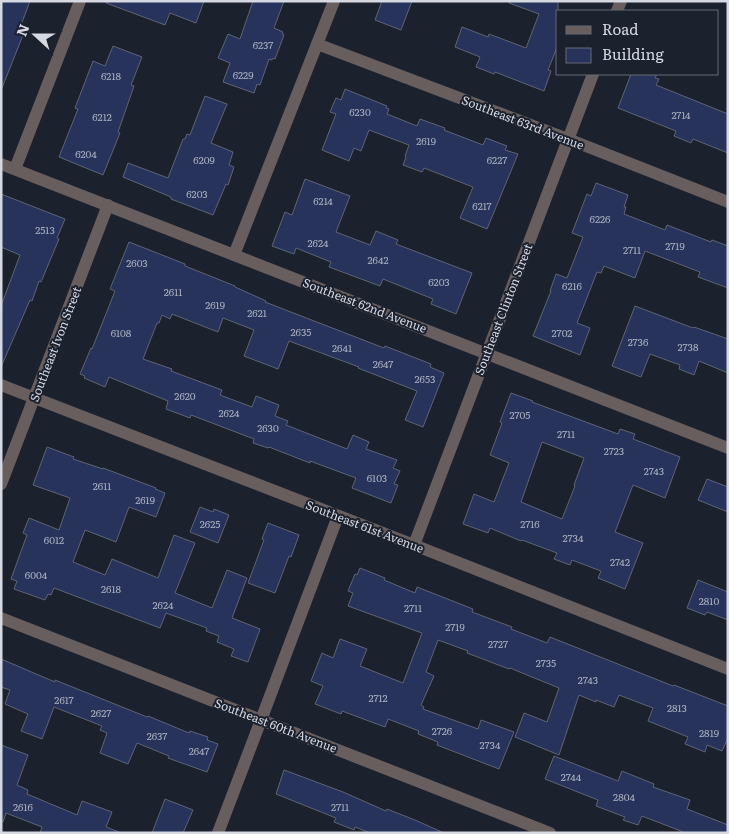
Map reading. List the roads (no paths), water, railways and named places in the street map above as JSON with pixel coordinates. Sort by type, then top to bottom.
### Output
[{"type":"street","points":[[15,169],[80,1]]},
{"type":"street","points":[[234,254],[334,1]]},
{"type":"street","name":"Southeast 63rd Avenue","points":[[317,44],[728,202]]},
{"type":"street","name":"Southeast Clinton Street","points":[[414,545],[593,75]]},
{"type":"street","name":"Southeast 62nd Avenue","points":[[1,164],[728,448]]},
{"type":"street","name":"Southeast Ivon Street","points":[[1,484],[108,205]]},
{"type":"street","name":"Southeast 61st Avenue","points":[[1,385],[728,668]]},
{"type":"street","points":[[218,833],[338,516]]},
{"type":"street","name":"Southeast 60th Avenue","points":[[1,618],[550,833]]}]
